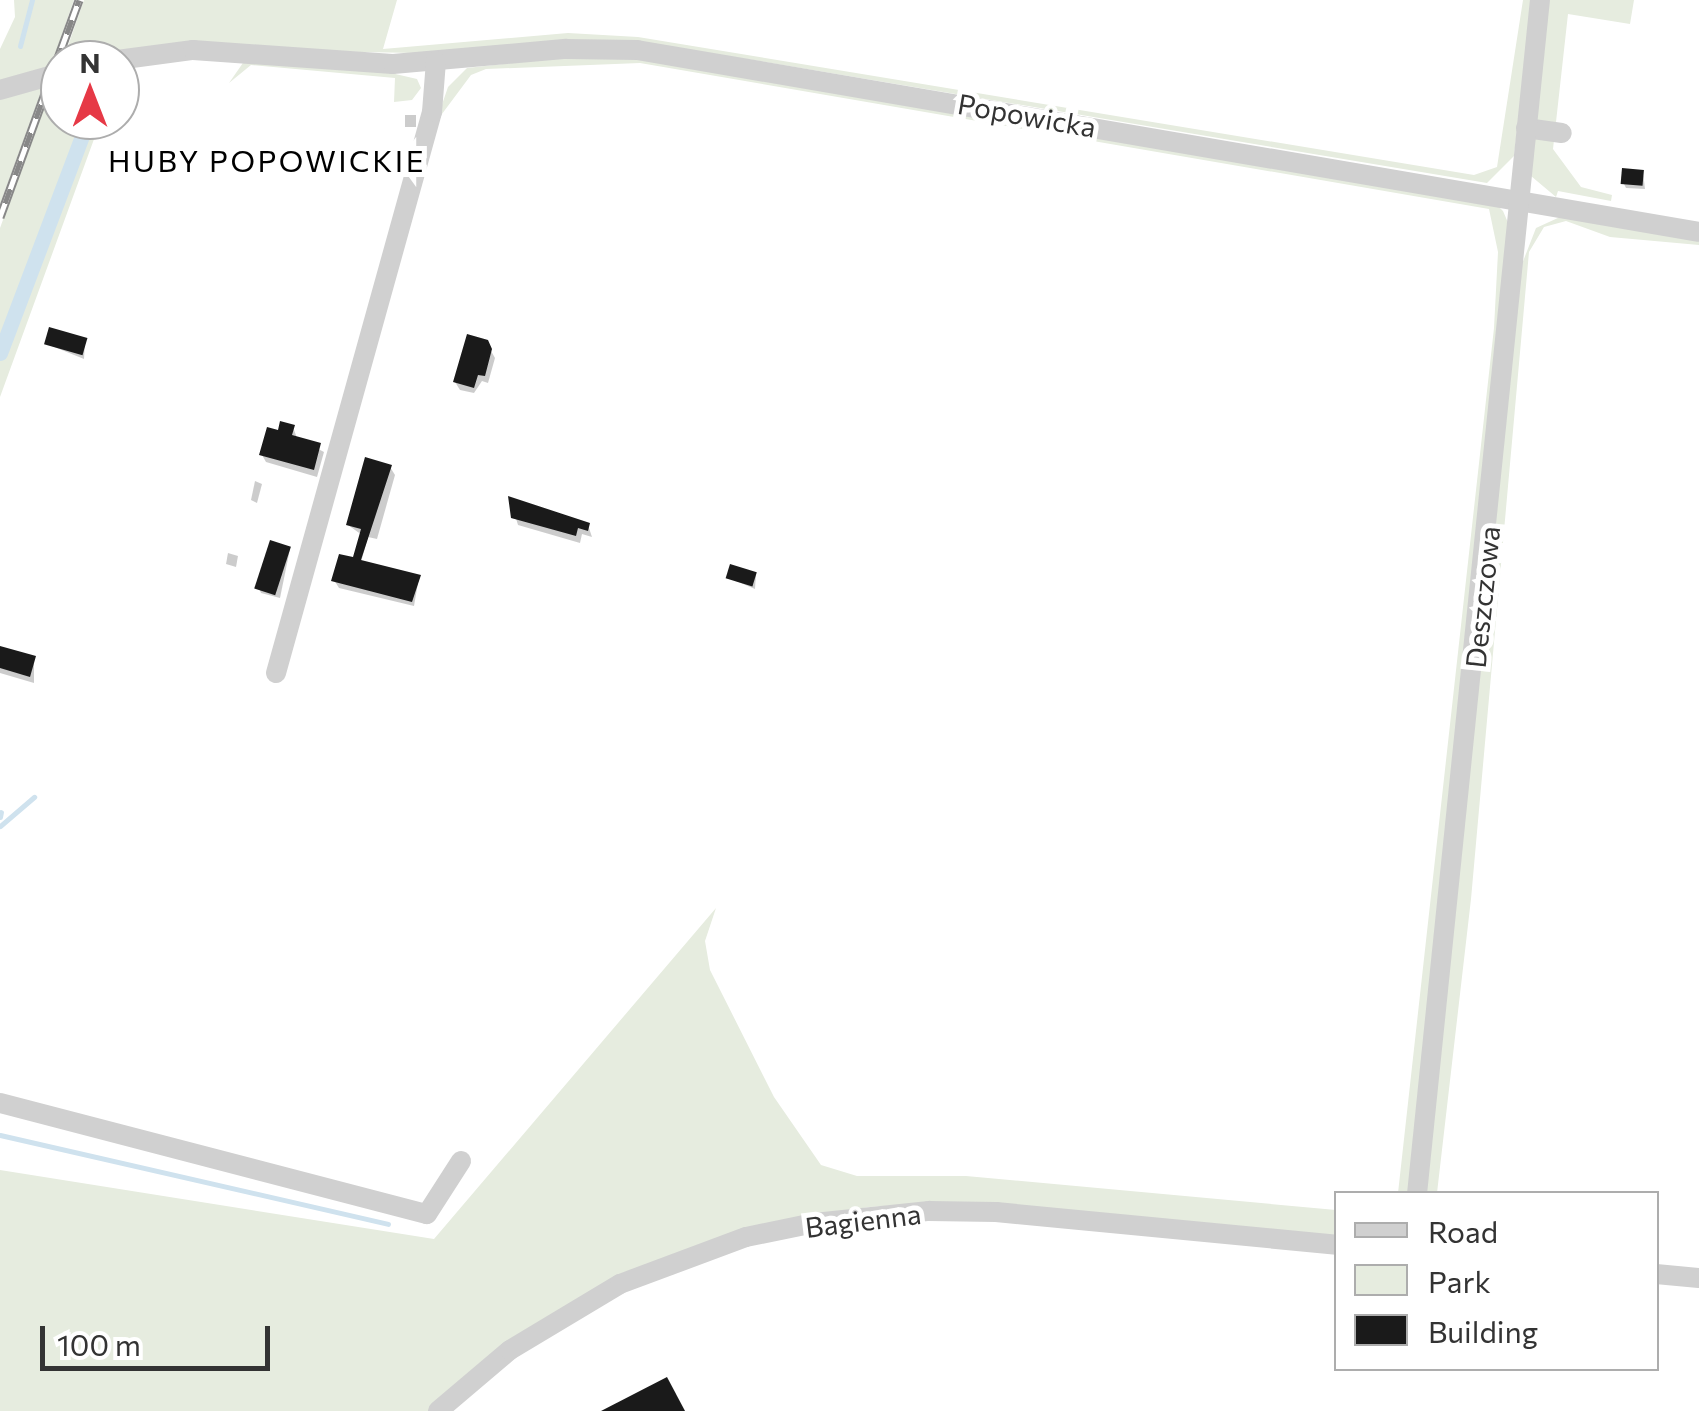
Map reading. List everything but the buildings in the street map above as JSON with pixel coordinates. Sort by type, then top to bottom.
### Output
[{"type":"street","name":"Deszczowa","points":[[1417,1191],[1519,252],[1518,199],[1540,0]]},
{"type":"street","name":"Popowicka","points":[[140,57],[193,50],[351,62],[436,61],[566,49],[637,50],[1699,232]]},
{"type":"street","points":[[276,674],[432,112],[436,61]]},
{"type":"street","points":[[0,90],[40,79]]},
{"type":"street","points":[[1526,128],[1562,132]]},
{"type":"street","points":[[0,1103],[427,1214],[460,1161]]},
{"type":"street","name":"Bagienna","points":[[438,1411],[510,1350],[620,1284],[746,1237],[814,1223],[890,1214],[996,1212],[1334,1246]]},
{"type":"street","points":[[1659,1274],[1699,1278]]},
{"type":"green space","points":[[14,0],[74,0],[60,40],[40,40],[40,72],[0,83],[0,49],[15,17]]},
{"type":"green space","points":[[84,0],[397,0],[383,49],[568,33],[638,37],[1474,175],[1497,167],[1523,0],[1532,0],[1514,156],[1487,183],[747,59],[140,49],[140,40],[70,40]]},
{"type":"green space","points":[[1549,0],[1634,0],[1630,24],[1568,14],[1553,149],[1581,187],[1612,195],[1611,201],[1558,191],[1556,197],[1531,176]]},
{"type":"green space","points":[[558,58],[637,59],[1498,206],[1503,211],[1509,225],[1411,1191],[1398,1191],[1494,328],[1498,252],[1489,209],[640,63],[486,69],[471,75],[436,122],[448,87],[467,68]]},
{"type":"green space","points":[[245,60],[391,73],[417,79],[421,88],[412,100],[394,102],[395,78],[251,65],[229,83]]},
{"type":"green space","points":[[40,85],[40,95],[0,204],[0,97]]},
{"type":"green space","points":[[40,119],[40,140],[94,140],[0,397],[0,228]]},
{"type":"green space","points":[[1560,217],[1699,240],[1699,245],[1610,237],[1566,221],[1544,227],[1529,252],[1471,899],[1437,1191],[1426,1191],[1522,264],[1536,228]]},
{"type":"green space","points":[[716,908],[705,941],[710,970],[774,1097],[821,1165],[857,1176],[966,1176],[1334,1210],[1334,1237],[928,1203],[812,1215],[673,1255],[428,1411],[0,1411],[0,1170],[434,1239]]},
{"type":"waterway","points":[[20,46],[32,0]]},
{"type":"waterway","points":[[0,353],[80,140]]},
{"type":"waterway","points":[[0,826],[34,797]]},
{"type":"waterway","points":[[0,817],[1,812]]},
{"type":"waterway","points":[[0,1135],[388,1224]]},
{"type":"railway","points":[[0,217],[79,0]]},
{"type":"district","name":"HUBY POPOWICKIE","points":[[267,160]]}]
